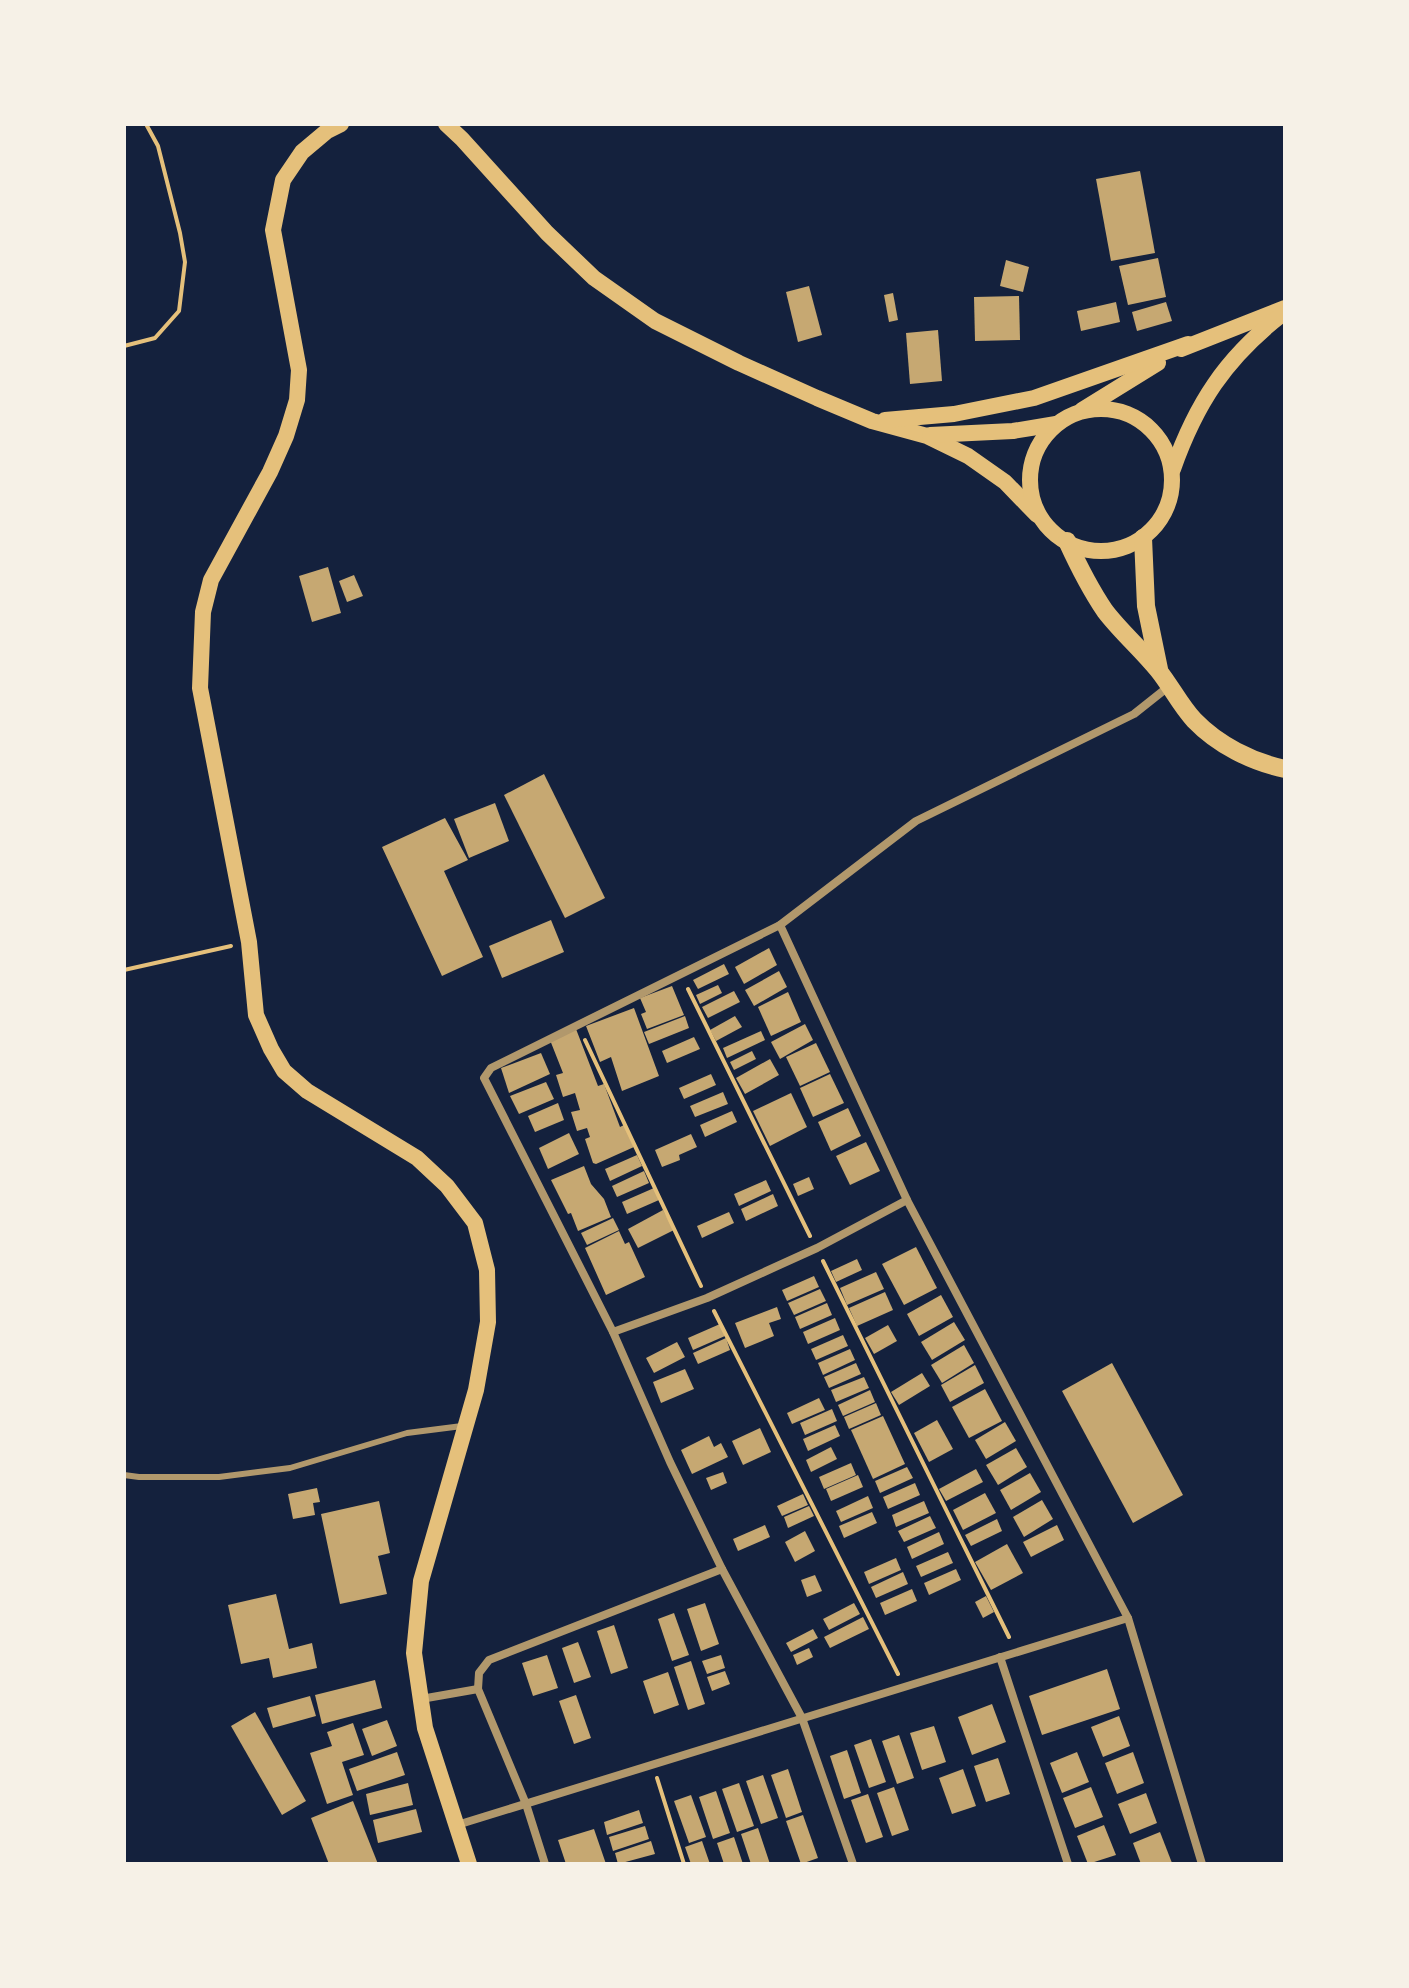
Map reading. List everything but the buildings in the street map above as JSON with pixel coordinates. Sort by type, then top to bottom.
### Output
[{"type":"highway","points":[[1143,538],[1146,606],[1164,680]]},
{"type":"highway","points":[[1067,541],[1084,577],[1106,612],[1195,721],[1229,748],[1269,766],[1285,769]]},
{"type":"main road","points":[[341,124],[327,131],[302,152],[283,180],[273,230],[299,370],[297,400],[270,472],[211,580],[203,612],[200,688],[249,942],[256,1015],[271,1049],[284,1071],[307,1091],[417,1158],[447,1186],[475,1223],[487,1270],[488,1322],[476,1390],[421,1581],[414,1653],[425,1728],[469,1864]]},
{"type":"main road","points":[[446,124],[547,233],[594,278],[643,312],[739,363],[872,421],[927,436],[968,456],[1005,482],[1049,530],[1089,551],[1117,550],[1143,538],[1160,519],[1170,495],[1173,469],[1187,430],[1206,393],[1231,360],[1285,310]]},
{"type":"main road","points":[[872,421],[954,414],[1034,398],[1285,310]]},
{"type":"main road","points":[[927,436],[999,432],[1056,424],[1188,344]]},
{"type":"main road","points":[[1081,411],[1111,409],[1139,420],[1160,441],[1173,469]]},
{"type":"main road","points":[[1037,515],[1029,483],[1035,450],[1056,424]]},
{"type":"street","points":[[853,1864],[802,1718],[722,1569],[670,1462],[613,1332],[484,1078],[491,1068],[780,925],[916,821],[1134,714],[1164,680]]},
{"type":"street","points":[[780,925],[907,1200],[1128,1618],[1202,1864]]},
{"type":"street","points":[[613,1332],[707,1298],[817,1248],[907,1200]]},
{"type":"street","points":[[545,1864],[526,1804],[478,1689],[479,1673],[489,1660],[722,1569]]},
{"type":"street","points":[[457,1825],[1128,1618]]},
{"type":"street","points":[[1000,1657],[1068,1864]]},
{"type":"street","points":[[421,1699],[478,1689]]},
{"type":"lane","points":[[124,1475],[219,1477],[290,1468],[407,1433],[466,1425]]},
{"type":"path","points":[[124,346],[155,338],[179,311],[185,262],[158,146],[146,124]]},
{"type":"path","points":[[124,970],[249,942]]},
{"type":"path","points":[[679,973],[1016,1653]]},
{"type":"path","points":[[579,1026],[707,1298],[905,1687]]},
{"type":"path","points":[[653,1765],[684,1864]]}]
